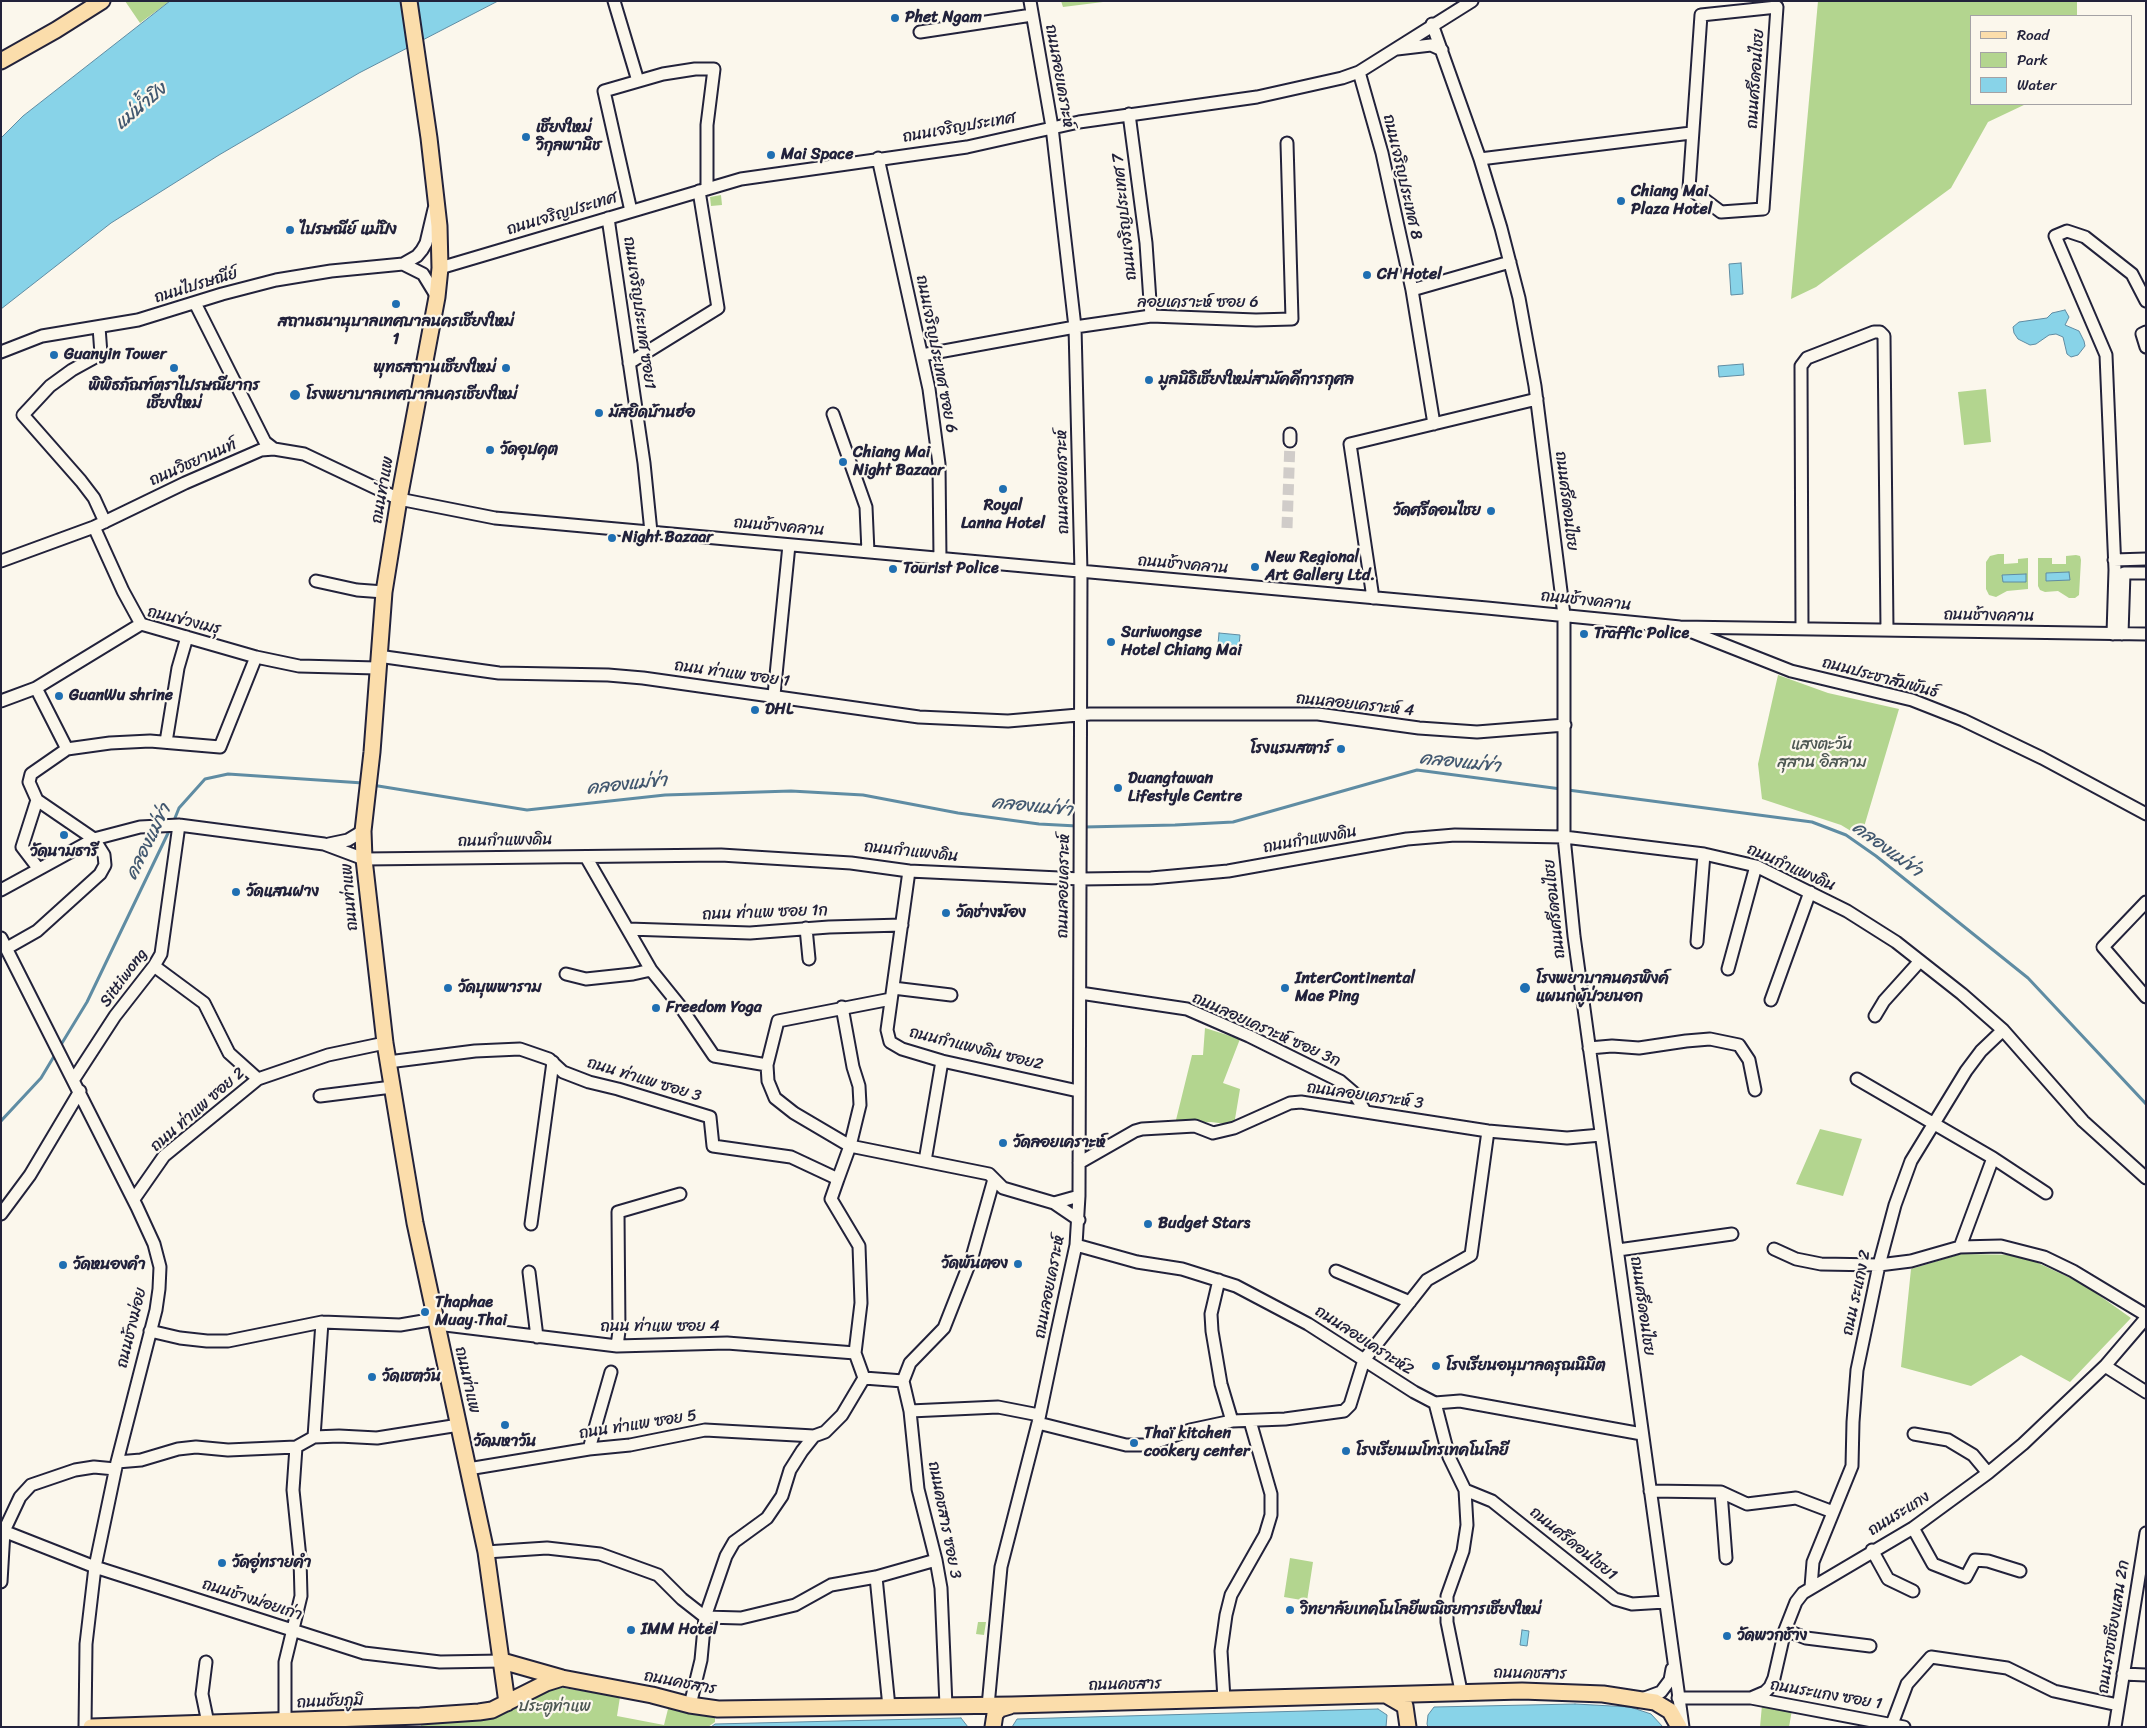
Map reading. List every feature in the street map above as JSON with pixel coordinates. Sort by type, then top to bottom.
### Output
[{"type":"main road","points":[[1,61],[102,1]]},
{"type":"main road","name":"ถนนท่าแพ","points":[[409,1],[429,138],[435,205],[439,226],[440,268],[437,296],[399,499],[384,592],[363,831],[364,859],[385,1044],[415,1223],[486,1552],[507,1703]]},
{"type":"main road","points":[[502,1662],[562,1678]]},
{"type":"main road","name":"ถนนคชสาร","points":[[562,1678],[652,1695],[690,1705],[730,1709],[988,1706],[1386,1695],[1461,1691],[1572,1692],[1641,1699],[1663,1706],[1670,1711],[1681,1727]]},
{"type":"main road","name":"ถนนชัยภูมิ","points":[[91,1727],[479,1712],[507,1703],[546,1683],[562,1678]]},
{"type":"main road","points":[[1414,1727],[1414,1711],[1427,1692]]},
{"type":"main road","points":[[1386,1695],[1405,1706],[1408,1727]]},
{"type":"main road","points":[[993,1727],[995,1714],[1000,1709],[1012,1705]]},
{"type":"main road","points":[[972,1706],[982,1714],[984,1727]]},
{"type":"street","points":[[614,1],[638,81]]},
{"type":"street","name":"ถนนลอยเคราะห์","points":[[988,1706],[1002,1567],[1039,1419],[1076,1245],[1080,1196],[1078,1091],[1081,879],[1081,572],[1075,327],[1052,127],[1030,1]]},
{"type":"street","name":"ถนนเจริญประเทศ","points":[[440,268],[741,180],[878,158],[967,147],[1052,127],[1286,92],[1359,72],[1432,24],[1472,1]]},
{"type":"street","name":"ถนนศรีดอนไชย","points":[[1777,7],[1763,209],[1721,212],[1689,188],[1692,133],[1701,15],[1777,7]]},
{"type":"street","points":[[920,32],[1032,15]]},
{"type":"street","name":"ถนนศรีดอนไชย","points":[[1432,24],[1480,159],[1510,262],[1525,328],[1537,398],[1564,615],[1564,837],[1574,936],[1666,1602],[1681,1727]]},
{"type":"street","points":[[1395,49],[1431,45],[1442,50]]},
{"type":"street","points":[[629,363],[718,308],[703,190],[707,125],[714,69],[695,68],[604,91],[630,211]]},
{"type":"street","name":"ถนนเจริญประเทศ 8","points":[[1359,72],[1382,153],[1412,290],[1434,424]]},
{"type":"street","name":"ถนนเจริญประเทศ 7","points":[[1129,114],[1146,243],[1151,316]]},
{"type":"street","points":[[1480,159],[1692,133]]},
{"type":"street","name":"ลอยเคราะห์ ซอย 6","points":[[922,356],[1075,327],[1151,316],[1256,320],[1292,319],[1287,142]]},
{"type":"street","name":"ถนนเจริญประเทศ ซอย 6","points":[[878,158],[922,356],[939,464],[940,559]]},
{"type":"street","points":[[403,264],[417,256],[426,243],[435,205]]},
{"type":"street","name":"ถนนเจริญประเทศ ซอย1","points":[[608,218],[651,532]]},
{"type":"street","points":[[2118,634],[2106,355],[2054,236],[2067,231],[2085,237],[2132,274],[2146,301]]},
{"type":"street","points":[[1412,290],[1510,262]]},
{"type":"street","points":[[403,264],[423,274],[437,296]]},
{"type":"street","name":"ถนนไปรษณีย์","points":[[1,352],[42,336],[138,320],[250,286],[301,275],[403,264]]},
{"type":"street","points":[[195,303],[267,447],[304,454],[399,499]]},
{"type":"street","points":[[99,327],[101,354],[72,370],[50,386],[22,415],[94,498],[100,525],[123,591],[141,624]]},
{"type":"street","points":[[1802,629],[1800,366],[1807,358],[1874,332],[1880,332],[1884,336],[1887,630]]},
{"type":"street","points":[[2146,332],[2142,334],[2146,347]]},
{"type":"street","points":[[1373,598],[1350,444],[1537,398]]},
{"type":"street","points":[[833,414],[866,507],[868,552]]},
{"type":"street","name":"ถนนวิชยานนท์","points":[[1,561],[100,525],[170,489],[267,447]]},
{"type":"street","name":"ถนนช้างคลาน","points":[[399,499],[495,518],[1680,627],[2146,634]]},
{"type":"street","points":[[774,696],[789,545]]},
{"type":"street","points":[[2114,560],[2146,559]]},
{"type":"street","points":[[2118,634],[2124,573],[2146,573]]},
{"type":"street","points":[[316,581],[357,590],[384,592]]},
{"type":"street","name":"ถนนข่วงเมรุ","points":[[1,701],[36,688],[141,624],[256,657],[299,666],[378,662]]},
{"type":"street","name":"ถนนประชาสัมพันธ์","points":[[1680,627],[1791,671],[1912,700],[1963,720],[2042,758],[2146,814]]},
{"type":"street","points":[[166,742],[178,668],[187,637]]},
{"type":"street","points":[[4,943],[37,931],[100,874],[105,865],[105,860],[94,838],[38,800],[29,782],[31,774],[67,749],[110,743],[166,742],[220,747],[256,657]]},
{"type":"street","name":"ถนน ท่าแพ ซอย 1","points":[[378,662],[499,673],[608,675],[919,717],[1008,721],[1081,715]]},
{"type":"street","points":[[36,688],[67,749]]},
{"type":"street","name":"ถนนลอยเคราะห์ 4","points":[[1081,715],[1318,714],[1419,728],[1477,732],[1565,725]]},
{"type":"street","points":[[34,870],[22,848],[38,800]]},
{"type":"street","points":[[1,890],[94,838],[124,830],[160,826],[179,825],[324,844],[364,859]]},
{"type":"street","name":"Sittiwong","points":[[74,1079],[115,1016],[154,966],[163,946],[179,825]]},
{"type":"street","points":[[324,844],[348,840],[363,831]]},
{"type":"street","name":"ถนนกำแพงดิน","points":[[364,859],[721,855],[851,863],[909,870],[1081,879],[1151,878],[1228,871],[1407,839],[1455,835],[1564,837],[1704,854],[1756,866],[1847,911],[1896,942],[2002,1030],[2083,1121],[2146,1178]]},
{"type":"street","points":[[1697,942],[1704,854]]},
{"type":"street","points":[[586,857],[651,970],[680,1006],[714,1056],[767,1065]]},
{"type":"street","points":[[1728,969],[1756,866]]},
{"type":"street","points":[[1,900],[34,870]]},
{"type":"street","name":"ถนนกำแพงดิน ซอย2","points":[[909,870],[887,1030],[890,1042],[902,1049],[942,1061],[1078,1091]]},
{"type":"street","points":[[1771,1000],[1810,892]]},
{"type":"street","points":[[2146,902],[2104,947],[2146,997]]},
{"type":"street","name":"ถนน ท่าแพ ซอย 1ก","points":[[628,929],[750,933],[806,928],[902,924]]},
{"type":"street","points":[[806,928],[809,959]]},
{"type":"street","name":"ถนนช้างม่อย","points":[[4,943],[134,1199],[154,1244],[160,1267],[160,1289],[116,1465],[95,1567],[86,1644],[85,1727]]},
{"type":"street","points":[[1875,1016],[1884,1001],[1920,961]]},
{"type":"street","points":[[154,966],[204,1004],[229,1053],[258,1079]]},
{"type":"street","points":[[566,974],[586,979],[651,970]]},
{"type":"street","name":"ถนนลอยเคราะห์ ซอย 3ก","points":[[1080,993],[1186,1009],[1249,1036],[1340,1081],[1354,1093],[1365,1111]]},
{"type":"street","points":[[950,995],[892,994],[778,1021],[767,1065],[768,1082],[775,1098],[794,1113],[850,1146],[989,1174],[1004,1188],[1054,1202],[1078,1220]]},
{"type":"street","points":[[842,1007],[853,1067],[859,1086],[860,1105],[850,1146],[831,1199],[859,1246],[861,1303],[855,1353],[864,1378]]},
{"type":"street","name":"ถนน ระแกง 2","points":[[1811,1586],[1813,1562],[1852,1466],[1857,1370],[1879,1265],[1895,1205],[1911,1161],[1935,1125],[1966,1071],[1981,1051],[2002,1030]]},
{"type":"street","points":[[1589,1048],[1612,1046],[1639,1048],[1710,1039],[1739,1045],[1749,1060],[1755,1090]]},
{"type":"street","name":"ถนน ท่าแพ ซอย 2","points":[[134,1199],[164,1156],[258,1079],[328,1055],[385,1044]]},
{"type":"street","name":"ถนน ท่าแพ ซอย 3","points":[[388,1062],[503,1048],[520,1049],[539,1054],[553,1062],[563,1072],[589,1082],[710,1117],[713,1146],[791,1157],[838,1179]]},
{"type":"street","points":[[925,1161],[942,1061]]},
{"type":"street","points":[[531,1224],[553,1062]]},
{"type":"street","points":[[1857,1079],[1993,1158],[2046,1193]]},
{"type":"street","points":[[320,1096],[392,1087]]},
{"type":"street","points":[[1,1214],[6,1200],[30,1175],[80,1090]]},
{"type":"street","name":"ถนนลอยเคราะห์ 3","points":[[1080,1163],[1135,1131],[1195,1126],[1213,1133],[1234,1128],[1290,1103],[1313,1102],[1488,1131],[1567,1138],[1601,1135]]},
{"type":"street","points":[[910,1410],[998,1407],[1126,1445],[1148,1445],[1190,1430],[1232,1421],[1285,1419],[1344,1411],[1350,1405],[1364,1360],[1427,1280],[1470,1255],[1488,1131]]},
{"type":"street","points":[[1960,1247],[1993,1158]]},
{"type":"street","points":[[864,1378],[903,1381],[910,1363],[944,1328],[972,1258],[994,1179]]},
{"type":"street","points":[[617,1346],[619,1331],[618,1212],[680,1194]]},
{"type":"street","points":[[1054,1202],[1080,1196]]},
{"type":"street","points":[[1618,1250],[1732,1234]]},
{"type":"street","name":"ถนนลอยเคราะห์2","points":[[1076,1245],[1137,1262],[1182,1269],[1236,1286],[1308,1324],[1414,1392],[1435,1403]]},
{"type":"street","points":[[1774,1249],[1796,1260],[1822,1264],[1879,1265],[1911,1261],[1960,1247],[2002,1246],[2044,1257],[2073,1271],[2146,1317]]},
{"type":"street","points":[[1336,1271],[1410,1302]]},
{"type":"street","points":[[529,1272],[537,1336]]},
{"type":"street","points":[[1219,1280],[1212,1314],[1212,1331],[1221,1384],[1232,1421]]},
{"type":"street","name":"ถนนระแกง","points":[[1750,1698],[1760,1695],[1770,1687],[1785,1630],[1796,1602],[1803,1593],[1811,1586],[1913,1528],[1988,1473],[2022,1444],[2105,1366],[2146,1317]]},
{"type":"street","points":[[314,1437],[322,1322]]},
{"type":"street","name":"ถนน ท่าแพ ซอย 4","points":[[150,1331],[180,1338],[228,1341],[322,1322],[400,1326],[436,1322],[617,1346],[727,1343],[855,1353]]},
{"type":"street","points":[[2105,1366],[2146,1392]]},
{"type":"street","points":[[589,1449],[611,1372]]},
{"type":"street","points":[[690,1705],[701,1660],[705,1617],[726,1556],[734,1542],[767,1518],[782,1496],[790,1470],[814,1436],[825,1432],[842,1415],[864,1378]]},
{"type":"street","name":"ถนนคชสาร ซอย 3","points":[[903,1381],[910,1410],[918,1489],[941,1588],[946,1706]]},
{"type":"street","points":[[1461,1691],[1447,1622],[1447,1596],[1463,1551],[1467,1525],[1466,1490],[1449,1457],[1435,1403],[1460,1401],[1642,1434]]},
{"type":"street","points":[[1224,1699],[1221,1651],[1226,1615],[1232,1594],[1265,1535],[1271,1515],[1272,1494],[1250,1421]]},
{"type":"street","points":[[1,1582],[3,1531],[20,1496],[31,1485],[75,1470],[141,1460],[178,1449],[196,1447],[228,1450],[296,1447],[314,1437],[378,1438],[459,1425]]},
{"type":"street","name":"ถนน ท่าแพ ซอย 5","points":[[468,1469],[589,1449],[630,1445],[705,1430],[814,1436]]},
{"type":"street","points":[[1914,1434],[1948,1440],[1973,1455],[1988,1473]]},
{"type":"street","points":[[285,1721],[285,1662],[301,1596],[300,1558],[293,1490],[296,1447]]},
{"type":"street","name":"ถนนศรีดอนไชย1","points":[[1466,1490],[1492,1501],[1615,1599],[1632,1604],[1666,1602]]},
{"type":"street","points":[[1650,1491],[1721,1492],[1747,1504],[1796,1498],[1834,1512]]},
{"type":"street","points":[[1721,1492],[1726,1558]]},
{"type":"street","points":[[1913,1528],[1933,1564],[1966,1577],[1975,1560],[1988,1561],[2020,1571]]},
{"type":"street","name":"ถนนช้างม่อยเก่า","points":[[3,1531],[95,1567],[364,1653],[440,1662],[502,1662]]},
{"type":"street","name":"ถนนราชเชียงแสน 2ก","points":[[2115,1727],[2146,1533]]},
{"type":"street","points":[[486,1552],[548,1548],[600,1554],[658,1575],[682,1599],[705,1617],[741,1618],[795,1605],[831,1585],[876,1577],[936,1560]]},
{"type":"street","points":[[1872,1550],[1888,1579],[1913,1591]]},
{"type":"street","points":[[876,1577],[889,1707]]},
{"type":"street","points":[[1785,1630],[1806,1638],[1870,1646]]},
{"type":"street","name":"ถนนระแกง ซอย 1","points":[[1750,1698],[1892,1724],[1906,1684],[1931,1657],[2007,1668],[2054,1691],[2118,1705]]},
{"type":"street","name":"ถนนศรีดอนไชย","points":[[1641,1699],[1661,1692],[1668,1685],[1672,1675],[1673,1658]]},
{"type":"street","points":[[206,1662],[202,1694],[208,1723]]},
{"type":"street","points":[[2123,1674],[2146,1675]]},
{"type":"street","points":[[1678,1698],[1750,1698]]},
{"type":"street","points":[[1892,1724],[1904,1727]]},
{"type":"green space","points":[[125,1],[170,1],[140,23]]},
{"type":"green space","points":[[1061,1],[1111,1],[1063,7]]},
{"type":"green space","points":[[1818,1],[2077,1],[2077,15],[1970,15],[1970,105],[2024,105],[1988,122],[1951,188],[1816,287],[1791,299]]},
{"type":"green space","points":[[721,195],[722,205],[711,206],[710,197]]},
{"type":"green space","points":[[1986,389],[1991,442],[1964,445],[1958,392]]},
{"type":"green space","points":[[2004,554],[2004,564],[2018,563],[2018,559],[2028,558],[2028,589],[2007,591],[1996,597],[1989,595],[1986,589],[1986,562],[1990,556]]},
{"type":"green space","points":[[2066,556],[2080,556],[2081,560],[2079,595],[2075,598],[2069,598],[2058,591],[2045,592],[2040,590],[2038,586],[2038,558],[2052,558],[2052,564],[2066,564]]},
{"type":"green space","name":"แสงตะวัน สุสาน อิสลาม","points":[[1778,675],[1828,693],[1899,709],[1861,837],[1841,825],[1762,799],[1758,764]]},
{"type":"green space","points":[[1205,1028],[1240,1039],[1223,1083],[1240,1089],[1234,1125],[1211,1122],[1175,1124],[1192,1055],[1203,1055]]},
{"type":"green space","points":[[1820,1129],[1862,1139],[1843,1196],[1796,1184]]},
{"type":"green space","points":[[1961,1254],[2021,1255],[2083,1284],[2131,1318],[2070,1382],[2021,1355],[1971,1386],[1901,1367],[1911,1269]]},
{"type":"green space","points":[[1290,1558],[1313,1562],[1307,1601],[1284,1597]]},
{"type":"green space","points":[[978,1622],[986,1622],[984,1635],[976,1634]]},
{"type":"green space","name":"ประตูท่าแพ","points":[[557,1687],[620,1697],[617,1716],[664,1725],[669,1705],[693,1715],[715,1715],[715,1722],[708,1727],[421,1727],[421,1721]]},
{"type":"green space","points":[[1762,1705],[1792,1710],[1789,1727],[1760,1727]]},
{"type":"water","name":"แม่น้ำปิง","points":[[170,1],[498,1],[359,73],[219,155],[111,223],[1,309],[1,138],[23,116]]},
{"type":"water","points":[[1741,263],[1743,294],[1731,295],[1729,264]]},
{"type":"water","points":[[2065,310],[2069,317],[2065,325],[2079,331],[2084,341],[2085,346],[2078,355],[2071,357],[2067,354],[2063,337],[2056,334],[2049,335],[2036,344],[2030,345],[2018,339],[2014,333],[2013,327],[2019,322],[2047,318],[2052,313]]},
{"type":"water","points":[[1743,364],[1744,375],[1719,377],[1718,366]]},
{"type":"water","points":[[2069,572],[2070,580],[2046,581],[2046,573]]},
{"type":"water","points":[[2026,574],[2026,582],[2003,582],[2002,575]]},
{"type":"water","points":[[1219,633],[1240,635],[1239,646],[1218,644]]},
{"type":"water","points":[[1522,1630],[1529,1631],[1527,1646],[1520,1645]]},
{"type":"water","points":[[1575,1704],[1630,1707],[1651,1714],[1663,1727],[1428,1727],[1427,1724],[1428,1715],[1434,1707]]},
{"type":"water","points":[[1378,1709],[1387,1715],[1386,1727],[1012,1727],[1017,1719]]},
{"type":"water","points":[[961,1718],[968,1727],[711,1727],[715,1724]]},
{"type":"waterway","name":"คลองแม่ข่า","points":[[1084,827],[1233,822],[1417,770],[1561,789]]},
{"type":"waterway","name":"คลองแม่ข่า","points":[[173,823],[179,808],[205,779],[228,774],[363,783]]},
{"type":"waterway","name":"คลองแม่ข่า","points":[[372,785],[527,810],[665,795],[791,791],[863,795],[958,813],[1039,824],[1077,826]]},
{"type":"waterway","name":"คลองแม่ข่า","points":[[1568,790],[1812,822],[1846,835],[1876,856],[2028,978],[2146,1104]]},
{"type":"waterway","name":"คลองแม่ข่า","points":[[59,1048],[87,1002],[170,829]]},
{"type":"waterway","name":"คลองแม่ข่า","points":[[1,1121],[41,1078],[56,1053]]},
{"type":"tunnel","points":[[1287,528],[1290,441]]},
{"type":"place","name":"Phet Ngam","points":[[895,18]]},
{"type":"place","name":"เชียงใหม่ วิกุลพานิช","points":[[526,137]]},
{"type":"place","name":"Mai Space","points":[[771,155]]},
{"type":"place","name":"Chiang Mai Plaza Hotel","points":[[1621,201]]},
{"type":"place","name":"ไปรษณีย์ แม่ปิง","points":[[290,230]]},
{"type":"place","name":"CH Hotel","points":[[1367,275]]},
{"type":"place","name":"สถานธนานุบาลเทศบาลนครเชียงใหม่ 1","points":[[396,304]]},
{"type":"place","name":"Guanyin Tower","points":[[54,355]]},
{"type":"place","name":"พิพิธภัณฑ์ตราไปรษณียากร เชียงใหม่","points":[[174,368]]},
{"type":"place","name":"พุทธสถานเชียงใหม่","points":[[506,368]]},
{"type":"place","name":"มูลนิธิเชียงใหม่สามัคคีการกุศล","points":[[1149,380]]},
{"type":"place","name":"โรงพยาบาลเทศบาลนครเชียงใหม่","points":[[295,395]]},
{"type":"place","name":"มัสยิดบ้านฮ่อ","points":[[599,413]]},
{"type":"place","name":"วัดอุปคุต","points":[[490,450]]},
{"type":"place","name":"Chiang Mai Night Bazaar","points":[[843,462]]},
{"type":"place","name":"Royal Lanna Hotel","points":[[1003,489]]},
{"type":"place","name":"วัดศรีดอนไชย","points":[[1491,511]]},
{"type":"place","name":"Night Bazaar","points":[[612,538]]},
{"type":"place","name":"New Regional Art Gallery Ltd.","points":[[1255,567]]},
{"type":"place","name":"Tourist Police","points":[[893,569]]},
{"type":"place","name":"Traffic Police","points":[[1584,634]]},
{"type":"place","name":"Suriwongse Hotel Chiang Mai","points":[[1111,642]]},
{"type":"place","name":"GuanWu shrine","points":[[59,696]]},
{"type":"place","name":"DHL","points":[[755,710]]},
{"type":"place","name":"โรงแรมสตาร์","points":[[1341,749]]},
{"type":"place","name":"Duangtawan Lifestyle Centre","points":[[1118,788]]},
{"type":"place","name":"วัดนามธารี","points":[[64,835]]},
{"type":"place","name":"วัดแสนฝาง","points":[[236,892]]},
{"type":"place","name":"วัดช่างฆ้อง","points":[[946,913]]},
{"type":"place","name":"วัดบุพพาราม","points":[[448,988]]},
{"type":"place","name":"InterContinental Mae Ping","points":[[1285,988]]},
{"type":"place","name":"โรงพยาบาลนครพิงค์ แผนกผู้ป่วยนอก","points":[[1525,988]]},
{"type":"place","name":"Freedom Yoga","points":[[656,1008]]},
{"type":"place","name":"วัดลอยเคราะห์","points":[[1003,1143]]},
{"type":"place","name":"Budget Stars","points":[[1148,1224]]},
{"type":"place","name":"วัดพันตอง","points":[[1018,1264]]},
{"type":"place","name":"วัดหนองคำ","points":[[63,1265]]},
{"type":"place","name":"Thaphae Muay Thai","points":[[425,1312]]},
{"type":"place","name":"โรงเรียนอนุบาลดรุณนิมิต","points":[[1436,1366]]},
{"type":"place","name":"วัดเชตวัน","points":[[372,1377]]},
{"type":"place","name":"วัดมหาวัน","points":[[505,1425]]},
{"type":"place","name":"Thaï kitchen cookery center","points":[[1134,1443]]},
{"type":"place","name":"โรงเรียนเมโทรเทคโนโลยี","points":[[1346,1451]]},
{"type":"place","name":"วัดอู่ทรายคำ","points":[[222,1563]]},
{"type":"place","name":"วิทยาลัยเทคโนโลยีพณิชยการเชียงใหม่","points":[[1290,1610]]},
{"type":"place","name":"IMM Hotel","points":[[631,1630]]},
{"type":"place","name":"วัดพวกช้าง","points":[[1727,1636]]}]
